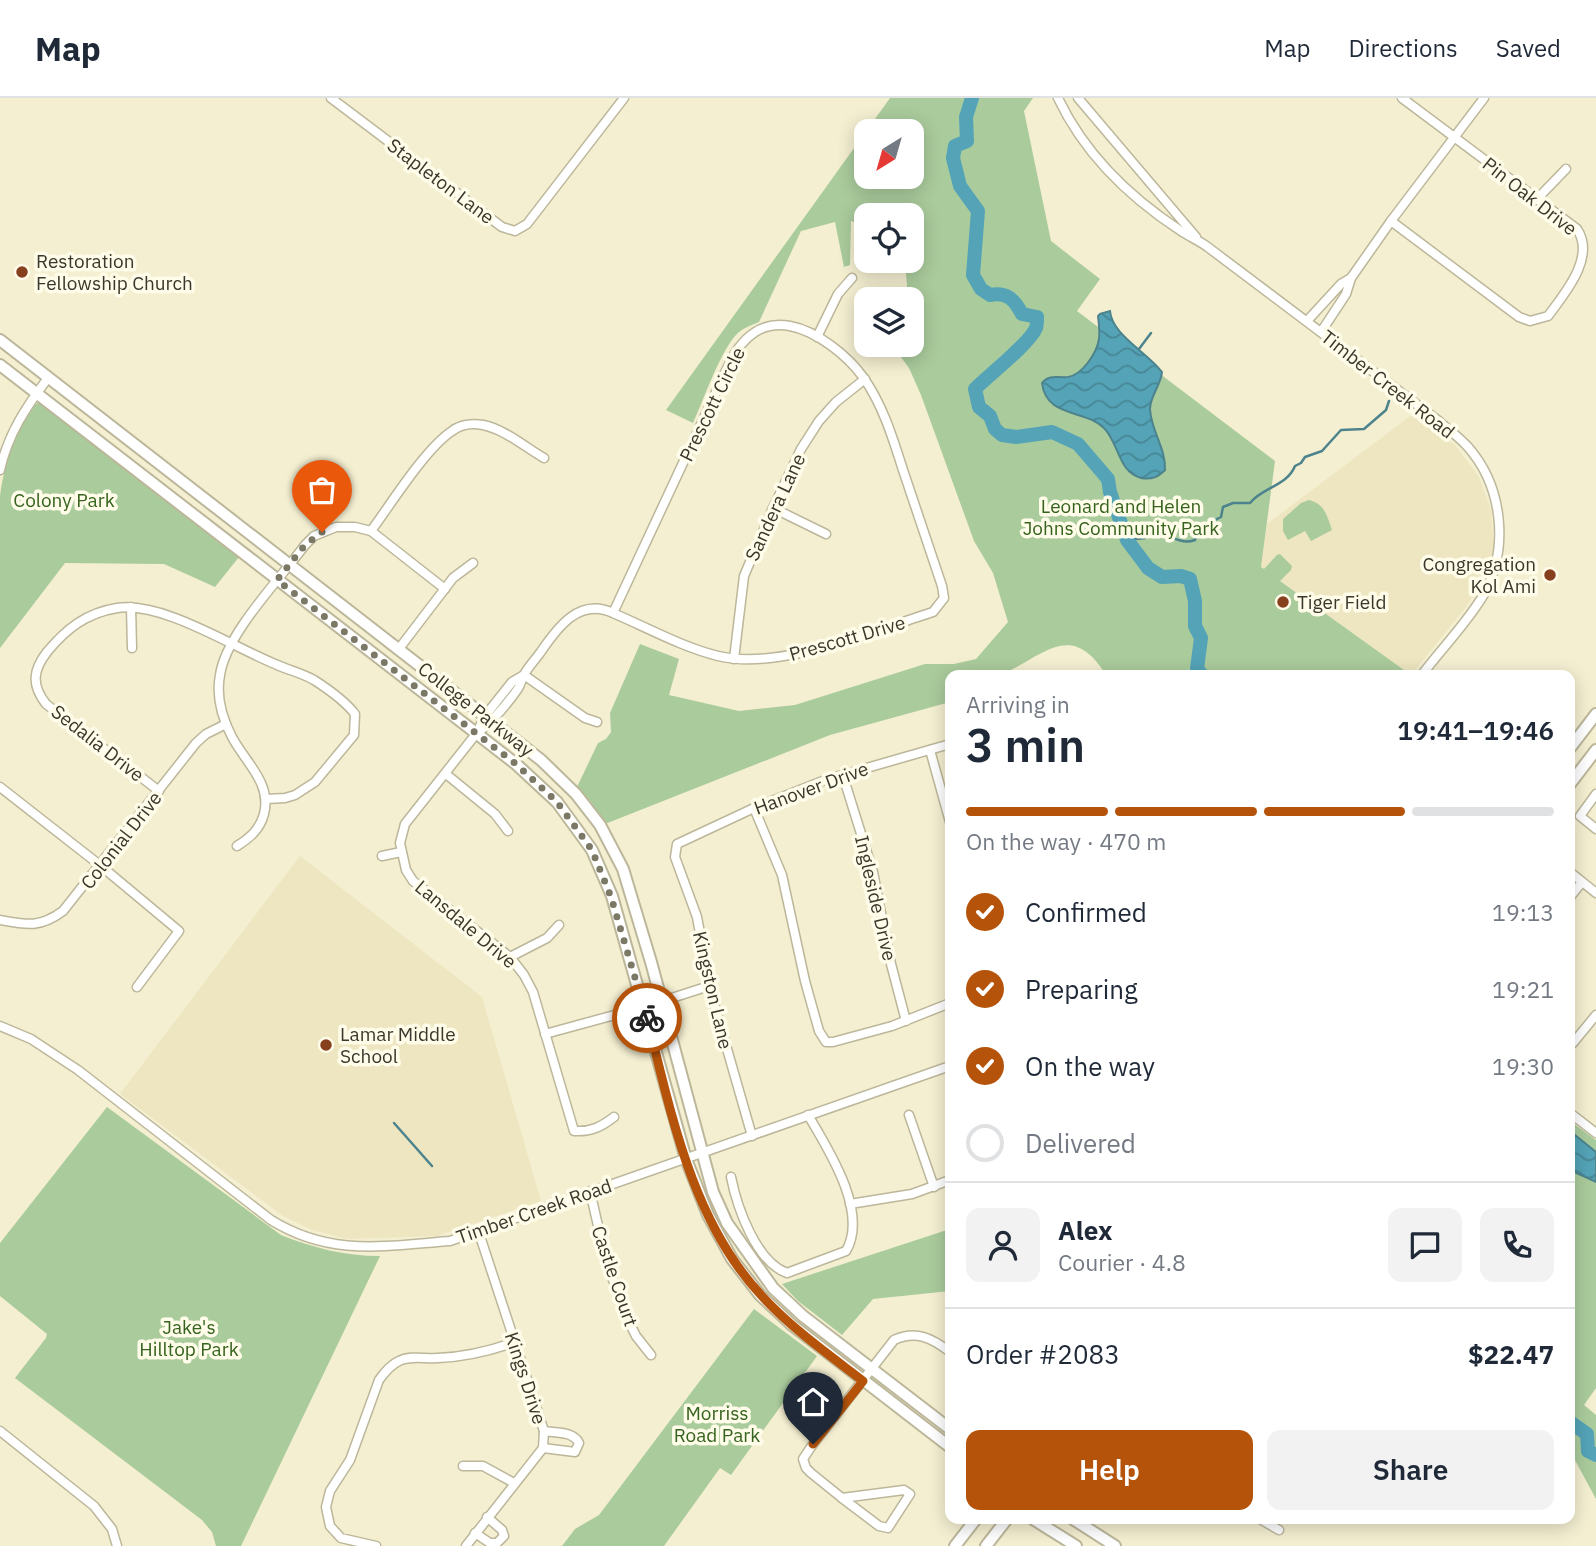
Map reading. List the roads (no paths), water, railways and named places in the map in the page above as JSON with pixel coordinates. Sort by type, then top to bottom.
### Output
[{"type":"main road","name":"College Parkway","points":[[0,340],[489,719],[555,773],[576,794],[600,825],[623,869],[662,1001],[713,1192],[727,1223],[773,1288],[803,1316],[945,1425]]},
{"type":"main road","name":"College Parkway","points":[[0,365],[541,785],[569,817],[592,850],[611,897],[686,1159],[708,1215],[732,1259],[760,1295],[792,1325],[945,1443]]},
{"type":"main road","points":[[65,414],[76,399]]},
{"type":"main road","points":[[119,456],[130,441]]},
{"type":"main road","points":[[174,499],[186,485]]},
{"type":"main road","points":[[1575,741],[1596,714]]},
{"type":"main road","points":[[1575,777],[1596,750]]},
{"type":"main road","points":[[955,1546],[972,1524]]},
{"type":"main road","points":[[986,1546],[1003,1524]]},
{"type":"main road","points":[[1041,1524],[1076,1546]]},
{"type":"main road","points":[[1081,1524],[1115,1546]]},
{"type":"street","name":"Stapleton Lane","points":[[331,98],[502,227],[515,231],[527,224],[624,98]]},
{"type":"street","name":"Timber Creek Road","points":[[1058,98],[1070,122],[1115,179],[1440,422],[1467,445],[1485,472],[1494,499],[1500,537],[1492,575],[1486,591],[1426,670]]},
{"type":"street","name":"Timber Creek Road","points":[[1078,98],[1199,242]]},
{"type":"street","name":"Pin Oak Drive","points":[[1391,221],[1519,317],[1530,321],[1548,316],[1585,261],[1586,243],[1577,229],[1402,98]]},
{"type":"street","points":[[1321,332],[1346,293],[1351,278],[1484,98]]},
{"type":"street","points":[[1536,200],[1566,169]]},
{"type":"street","points":[[817,337],[838,294],[852,278]]},
{"type":"street","points":[[1307,321],[1341,284],[1351,278]]},
{"type":"street","name":"Prescott Circle","points":[[613,613],[731,360],[751,333],[763,327],[779,325],[796,327],[817,337],[865,379],[886,418],[943,590]]},
{"type":"street","points":[[0,470],[11,433],[48,378]]},
{"type":"street","name":"Sandera Lane","points":[[734,659],[744,576],[773,508],[801,449],[819,421],[836,402],[865,379]]},
{"type":"street","points":[[371,531],[435,447],[459,428],[479,424],[492,427],[544,458]]},
{"type":"street","points":[[773,508],[826,534]]},
{"type":"street","points":[[237,846],[251,837],[258,828],[266,799],[259,778],[232,738],[226,724],[220,706],[220,672],[232,643],[305,545],[322,532],[342,527],[371,531],[445,589]]},
{"type":"street","points":[[398,650],[453,578],[472,563]]},
{"type":"street","name":"Prescott Drive","points":[[476,734],[519,687],[524,675],[556,628],[570,616],[601,608],[682,645],[734,659],[770,659],[802,654],[933,612],[944,598],[943,590]]},
{"type":"street","points":[[131,607],[132,648]]},
{"type":"street","name":"Sedalia Drive","points":[[159,791],[46,704],[37,689],[35,671],[39,662],[63,632],[101,611],[131,607],[151,610],[314,680],[349,707],[355,714],[354,735],[315,782],[295,795],[266,799]]},
{"type":"street","points":[[524,675],[584,718],[597,722]]},
{"type":"street","name":"Colonial Drive","points":[[0,920],[29,924],[50,921],[74,901],[196,743],[206,734],[226,724]]},
{"type":"street","points":[[382,856],[401,852],[400,837],[405,824],[476,734]]},
{"type":"street","name":"Hanover Drive","points":[[677,844],[754,808],[825,780],[945,746]]},
{"type":"street","points":[[930,750],[945,804]]},
{"type":"street","points":[[446,774],[495,814],[508,831]]},
{"type":"street","name":"Ingleside Drive","points":[[843,776],[873,872],[888,950],[906,1021]]},
{"type":"street","points":[[0,787],[179,931],[137,987]]},
{"type":"street","points":[[1596,794],[1580,817],[1596,829]]},
{"type":"street","points":[[754,808],[782,875],[818,1031],[826,1042],[906,1021],[945,1005]]},
{"type":"street","name":"Kingston Lane","points":[[677,844],[675,857],[697,917],[709,986],[751,1136]]},
{"type":"street","name":"Lansdale Drive","points":[[401,852],[406,870],[413,881],[510,957],[524,975],[533,992],[574,1132],[587,1132],[614,1117]]},
{"type":"street","points":[[1575,876],[1596,893]]},
{"type":"street","points":[[1575,891],[1582,882]]},
{"type":"street","points":[[510,957],[547,938],[559,925]]},
{"type":"street","points":[[545,1034],[709,986]]},
{"type":"street","points":[[1575,1038],[1596,1015]]},
{"type":"street","name":"Timber Creek Road","points":[[0,1026],[32,1039],[78,1070],[271,1220],[306,1238],[332,1245],[374,1247],[450,1241],[945,1068]]},
{"type":"street","points":[[731,1177],[736,1203],[747,1228],[778,1269],[787,1272],[846,1251],[850,1244],[850,1204],[844,1181],[808,1115]]},
{"type":"street","points":[[909,1115],[934,1187]]},
{"type":"street","points":[[1575,1117],[1596,1133]]},
{"type":"street","points":[[850,1204],[912,1194],[945,1182]]},
{"type":"street","name":"Castle Court","points":[[590,1191],[600,1239],[624,1312],[636,1336],[651,1355]]},
{"type":"street","name":"Kings Drive","points":[[466,1546],[542,1447],[544,1432],[478,1230]]},
{"type":"street","points":[[842,1498],[904,1490],[910,1494],[888,1528],[878,1526],[842,1498],[811,1473],[803,1459],[891,1343],[905,1335],[918,1335],[936,1341],[945,1348]]},
{"type":"street","points":[[936,1341],[945,1340]]},
{"type":"street","points":[[376,1546],[341,1538],[330,1526],[326,1507],[330,1491],[350,1460],[379,1380],[399,1361],[456,1356],[495,1349],[515,1342]]},
{"type":"street","points":[[0,1431],[94,1506],[112,1529],[117,1546]]},
{"type":"street","points":[[542,1447],[569,1453],[575,1452],[579,1443],[577,1438],[571,1435],[544,1432]]},
{"type":"street","points":[[463,1466],[483,1466],[514,1483]]},
{"type":"street","points":[[475,1533],[490,1543],[502,1540],[502,1530],[487,1517]]},
{"type":"street","points":[[1269,1524],[1279,1530]]},
{"type":"water","points":[[1110,311],[1112,320],[1123,336],[1162,372],[1150,409],[1165,470],[1152,478],[1133,475],[1123,463],[1104,428],[1087,418],[1058,408],[1045,394],[1042,383],[1051,377],[1068,377],[1083,368],[1098,345],[1098,316]]},
{"type":"water","points":[[1575,1135],[1596,1152],[1596,1182],[1575,1172]]},
{"type":"waterway","points":[[972,98],[966,117],[967,141],[955,146],[953,158],[960,186],[978,211],[973,275],[981,289],[990,295],[1005,296],[1016,304],[1022,314],[1037,317],[1036,328],[1026,342],[975,389],[979,407],[990,416],[995,429],[1002,435],[1016,437],[1052,432],[1078,444],[1108,479],[1127,540],[1148,568],[1162,577],[1181,576],[1190,579],[1195,601],[1195,626],[1201,638],[1198,670]]},
{"type":"waterway","points":[[1139,349],[1151,333]]},
{"type":"waterway","points":[[1127,540],[1145,538],[1151,530],[1178,540],[1195,540],[1199,528],[1221,517],[1223,507],[1233,503],[1250,503],[1286,478],[1305,457],[1322,451],[1341,430],[1364,429],[1386,410],[1389,401]]},
{"type":"waterway","points":[[394,1123],[432,1166]]},
{"type":"waterway","points":[[1575,1426],[1587,1434],[1588,1451],[1596,1455]]},
{"type":"place","name":"Restoration Fellowship Church","points":[[22,272]]},
{"type":"place","name":"Congregation Kol Ami","points":[[1550,575]]},
{"type":"place","name":"Tiger Field","points":[[1283,602]]},
{"type":"place","name":"Lamar Middle School","points":[[326,1045]]},
{"type":"park label","name":"Colony Park","points":[[64,500]]},
{"type":"park label","name":"Leonard and Helen Johns Community Park","points":[[1121,517]]},
{"type":"park label","name":"Jake's Hilltop Park","points":[[189,1338]]},
{"type":"park label","name":"Morriss Road Park","points":[[717,1424]]}]
